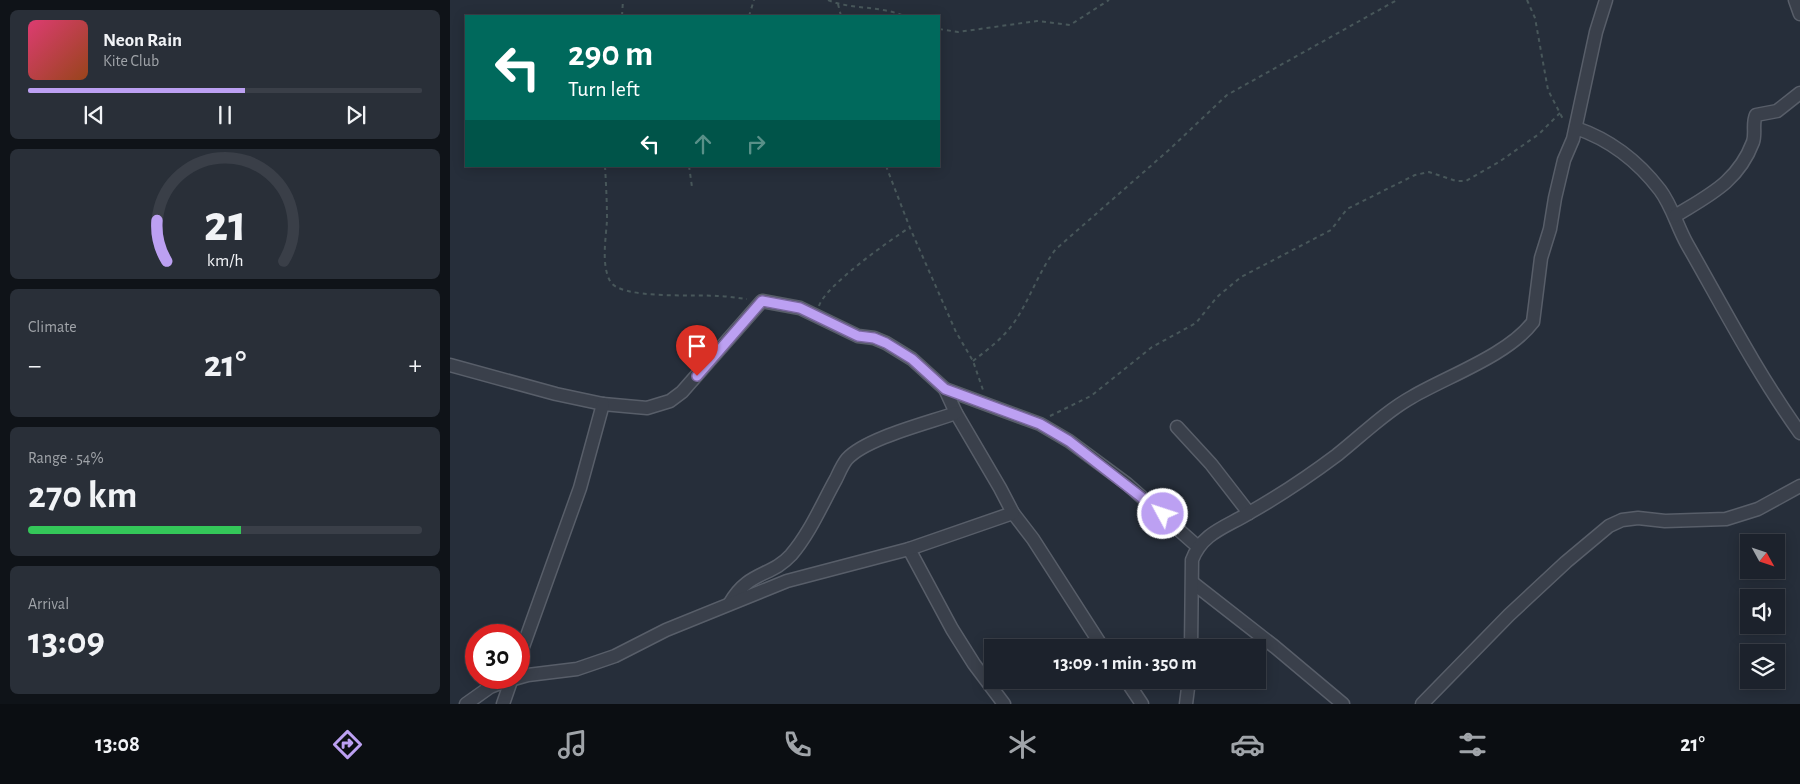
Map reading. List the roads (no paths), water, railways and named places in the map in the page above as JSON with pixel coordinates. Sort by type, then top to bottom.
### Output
[{"type":"street","points":[[1191,639],[1192,560],[1197,546],[1208,537],[1249,513],[1335,456],[1410,397],[1486,358],[1528,329],[1536,314],[1541,258],[1550,229],[1564,160],[1575,133],[1596,32],[1606,0]]},
{"type":"street","points":[[1795,0],[1800,14]]},
{"type":"street","points":[[1675,216],[1725,185],[1737,172],[1753,142],[1756,115],[1777,111],[1800,93]]},
{"type":"street","points":[[1575,133],[1600,136],[1621,149],[1661,191],[1675,216],[1684,240],[1762,375],[1800,433]]},
{"type":"street","points":[[450,365],[556,394],[603,404],[647,408],[670,401],[682,392],[762,301],[800,308],[858,336],[874,338],[898,349],[945,389],[1040,424],[1069,441],[1127,484],[1197,546]]},
{"type":"street","points":[[945,389],[956,413],[1000,488],[1012,513],[1032,539],[1097,639]]},
{"type":"street","points":[[530,627],[580,488],[603,404]]},
{"type":"street","points":[[729,604],[749,580],[783,564],[810,529],[842,466],[854,453],[889,436],[956,413]]},
{"type":"street","points":[[1176,427],[1223,478],[1249,513]]},
{"type":"street","points":[[1422,704],[1535,589],[1609,526],[1622,520],[1638,518],[1665,521],[1726,519],[1758,509],[1800,486]]},
{"type":"street","points":[[530,675],[577,668],[615,656],[666,630],[795,579],[909,549],[1012,513]]},
{"type":"street","points":[[909,549],[952,629],[974,664],[1004,704]]},
{"type":"street","points":[[1192,583],[1275,647],[1343,704]]},
{"type":"street","points":[[466,704],[487,689]]},
{"type":"street","points":[[503,704],[508,689]]},
{"type":"street","points":[[1132,689],[1142,704]]},
{"type":"street","points":[[1186,704],[1188,689]]}]
